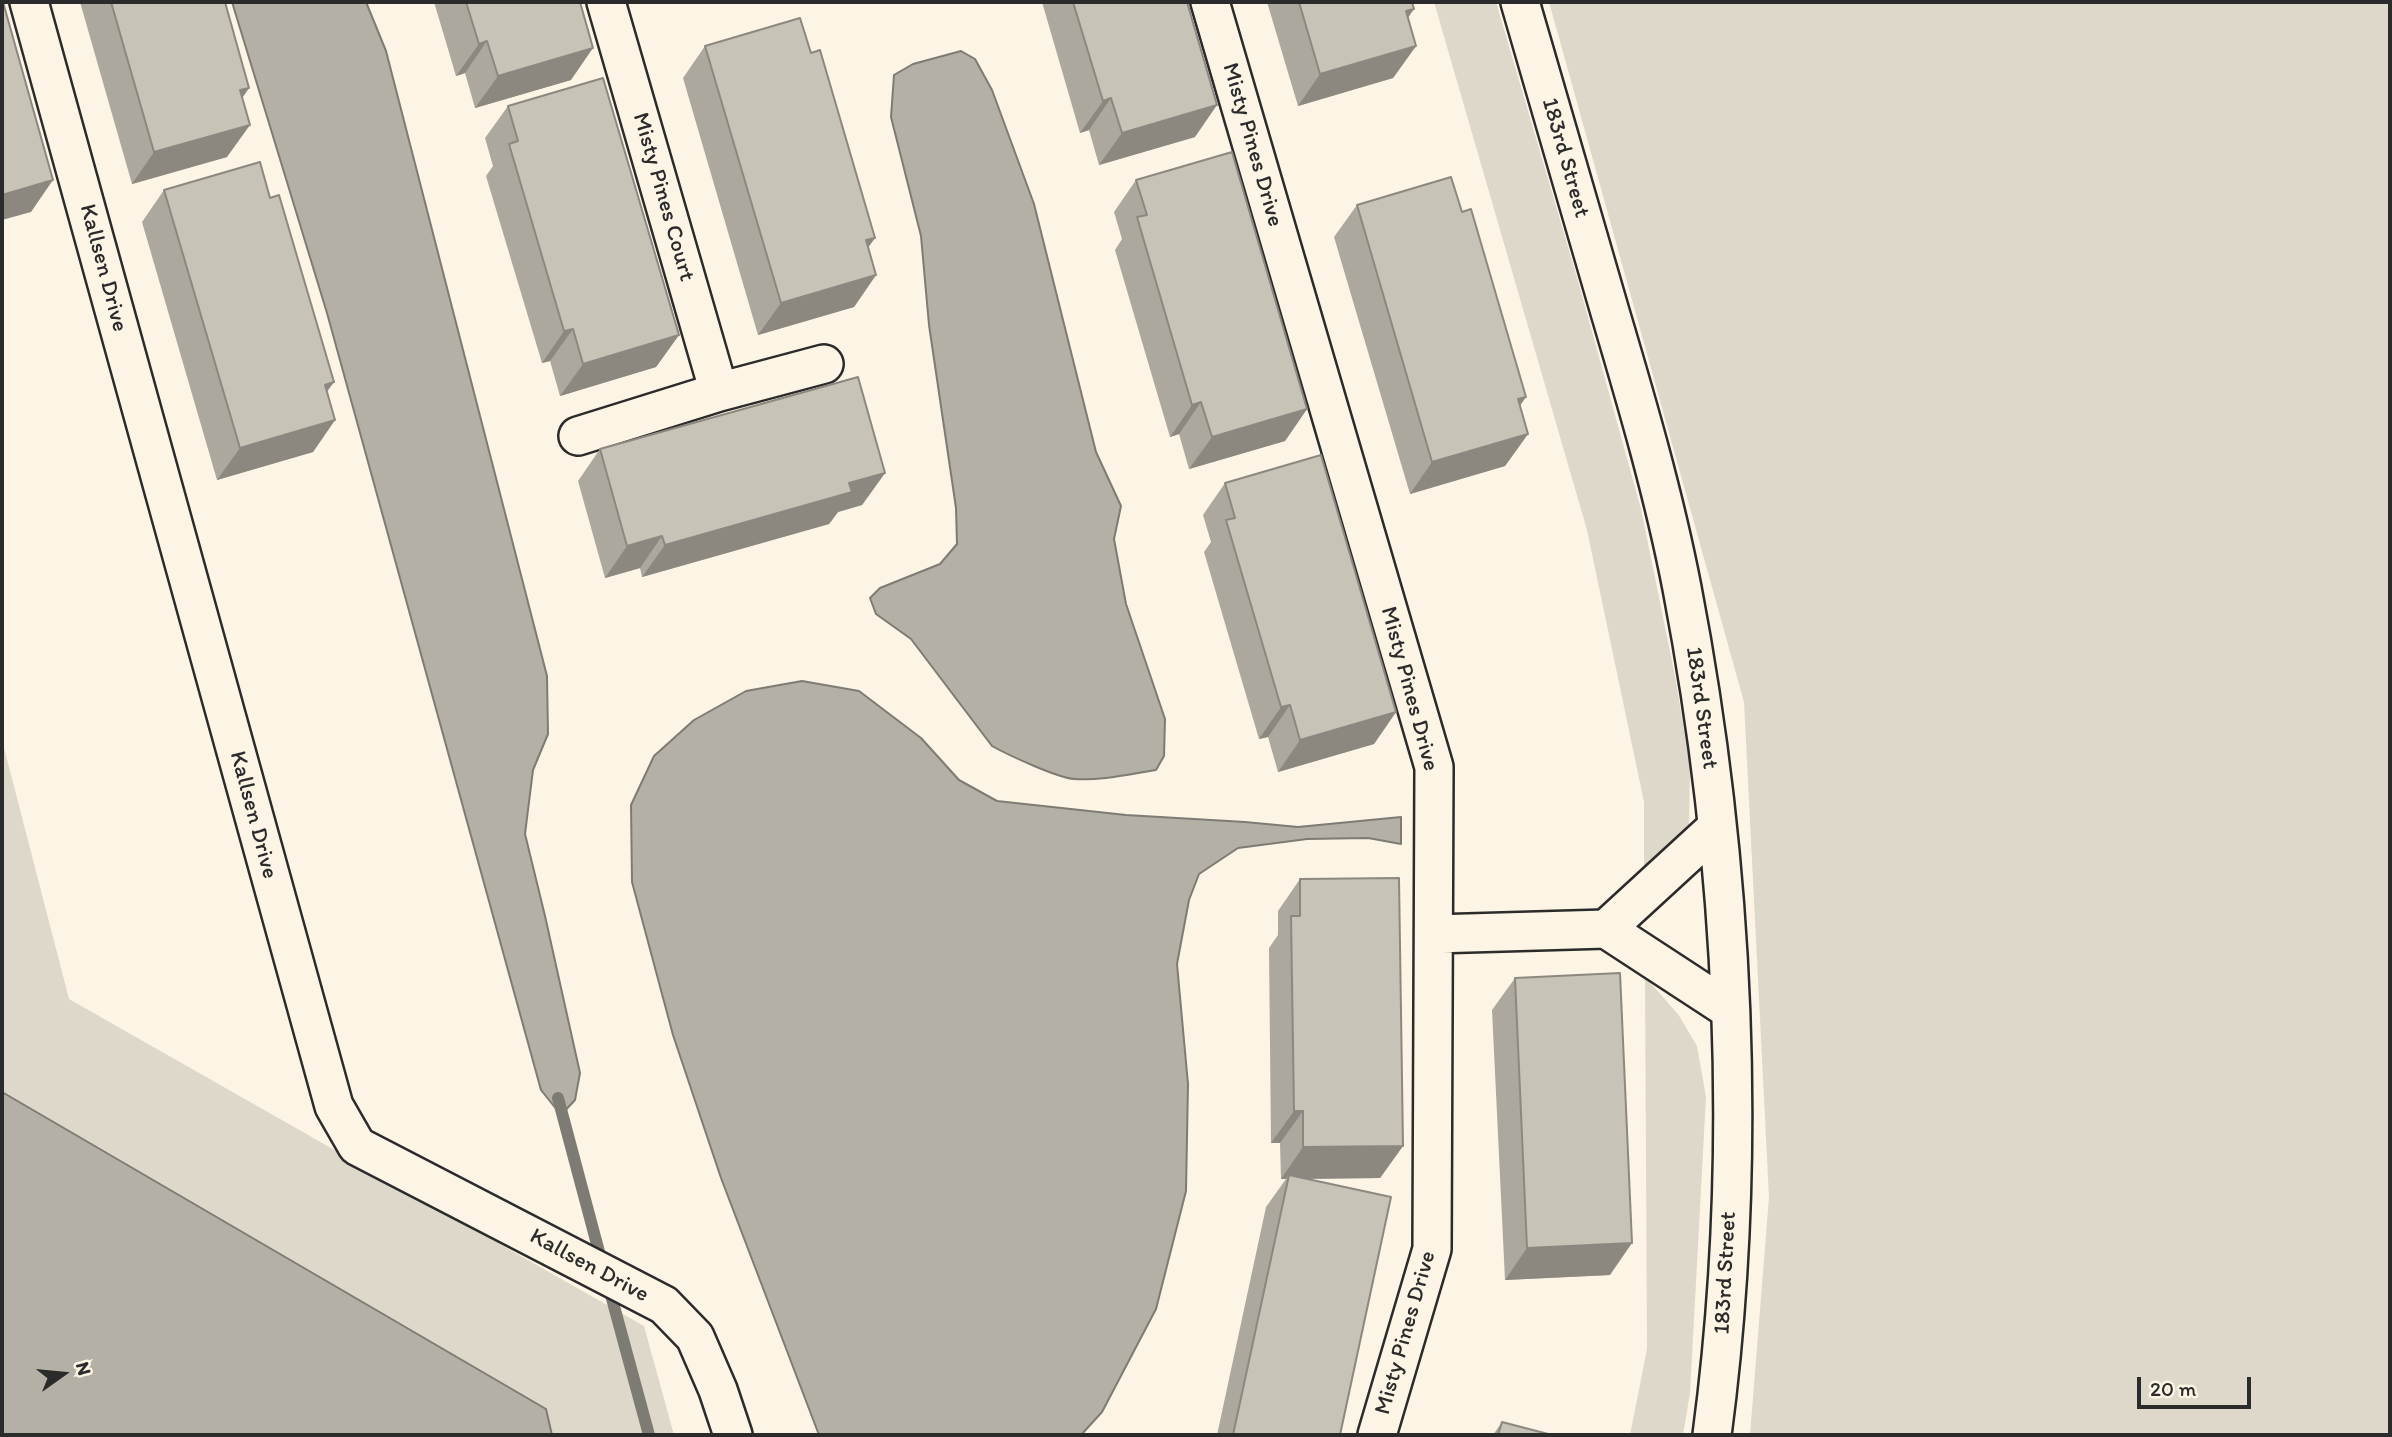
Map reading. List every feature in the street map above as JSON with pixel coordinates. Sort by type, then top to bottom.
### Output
[{"type":"street","name":"Kallsen Drive","points":[[29,2],[334,1105],[357,1146],[664,1305],[695,1337],[718,1390],[733,1435]]},
{"type":"street","name":"Misty Pines Court","points":[[606,2],[719,392]]},
{"type":"street","name":"Misty Pines Drive","points":[[1210,2],[1434,767],[1432,1249],[1377,1435]]},
{"type":"street","name":"183rd Street","points":[[1520,2],[1635,396],[1682,586],[1698,677],[1723,880],[1730,1010],[1732,1142],[1728,1264],[1712,1435]]},
{"type":"street","points":[[578,436],[719,392],[824,364]]},
{"type":"street","points":[[1606,929],[1717,827]]},
{"type":"street","points":[[1434,934],[1606,929],[1730,1010]]},
{"type":"shaded area","points":[[232,2],[366,2],[386,51],[547,676],[548,734],[533,770],[525,834],[580,1073],[575,1100],[561,1115],[541,1090],[327,313]]},
{"type":"shaded area","points":[[1434,2],[1496,2],[1578,281],[1641,509],[1675,676],[1690,767],[1689,827],[1671,850],[1644,870],[1644,802],[1587,530]]},
{"type":"shaded area","points":[[1549,2],[2390,2],[2390,1435],[1750,1435],[1769,1197],[1744,702]]},
{"type":"shaded area","points":[[961,51],[975,59],[992,90],[1034,204],[1096,452],[1121,506],[1114,539],[1126,604],[1165,719],[1164,756],[1156,770],[1105,778],[1067,778],[992,746],[911,639],[876,614],[870,598],[880,588],[940,564],[957,544],[956,508],[929,325],[921,236],[891,117],[894,75],[913,64]]},
{"type":"shaded area","points":[[802,681],[859,691],[921,738],[959,780],[997,801],[1126,815],[1298,827],[1401,817],[1401,844],[1368,838],[1307,839],[1238,848],[1199,874],[1189,900],[1177,964],[1188,1084],[1186,1191],[1156,1309],[1102,1412],[1081,1435],[819,1435],[721,1178],[673,1035],[632,882],[631,805],[654,756],[694,720],[746,691]]},
{"type":"shaded area","points":[[2,740],[69,999],[644,1326],[674,1435],[2,1435]]},
{"type":"shaded area","points":[[1645,977],[1678,1014],[1697,1046],[1706,1097],[1690,1393],[1683,1435],[1630,1435],[1647,1349]]},
{"type":"shaded area","points":[[2,1092],[546,1409],[552,1435],[2,1435]]},
{"type":"building","points":[[2,2],[53,180],[2,195]]},
{"type":"building","points":[[111,2],[225,2],[249,88],[240,90],[250,125],[154,152]]},
{"type":"building","points":[[466,2],[580,2],[593,48],[498,76],[487,41],[479,44]]},
{"type":"building","points":[[1073,2],[1187,2],[1217,105],[1122,133],[1111,98],[1103,101]]},
{"type":"building","points":[[1299,2],[1412,2],[1414,9],[1406,11],[1416,46],[1320,74]]},
{"type":"building","points":[[800,18],[811,53],[820,50],[875,238],[866,240],[876,275],[781,303],[705,46]]},
{"type":"building","points":[[603,78],[679,335],[583,364],[573,329],[564,331],[509,144],[518,141],[508,106]]},
{"type":"building","points":[[1232,152],[1307,409],[1212,437],[1201,402],[1192,405],[1137,217],[1147,215],[1136,180]]},
{"type":"building","points":[[260,162],[270,198],[279,195],[334,382],[325,385],[335,420],[240,448],[164,190]]},
{"type":"building","points":[[1451,177],[1462,212],[1471,209],[1526,397],[1518,399],[1528,434],[1432,462],[1357,205]]},
{"type":"building","points":[[858,377],[885,473],[849,483],[852,492],[665,545],[662,536],[627,546],[600,449]]},
{"type":"building","points":[[1321,455],[1396,712],[1300,740],[1290,705],[1281,707],[1226,520],[1235,518],[1225,483]]},
{"type":"building","points":[[1399,878],[1403,1146],[1303,1147],[1303,1111],[1294,1111],[1291,916],[1300,916],[1300,879]]},
{"type":"building","points":[[1620,973],[1632,1243],[1527,1248],[1515,978]]},
{"type":"building","points":[[1289,1175],[1391,1197],[1340,1435],[1233,1435]]},
{"type":"building","points":[[1502,1422],[1552,1435],[1498,1435]]},
{"type":"waterway","points":[[558,1098],[602,1263]]},
{"type":"waterway","points":[[608,1284],[649,1435]]}]
